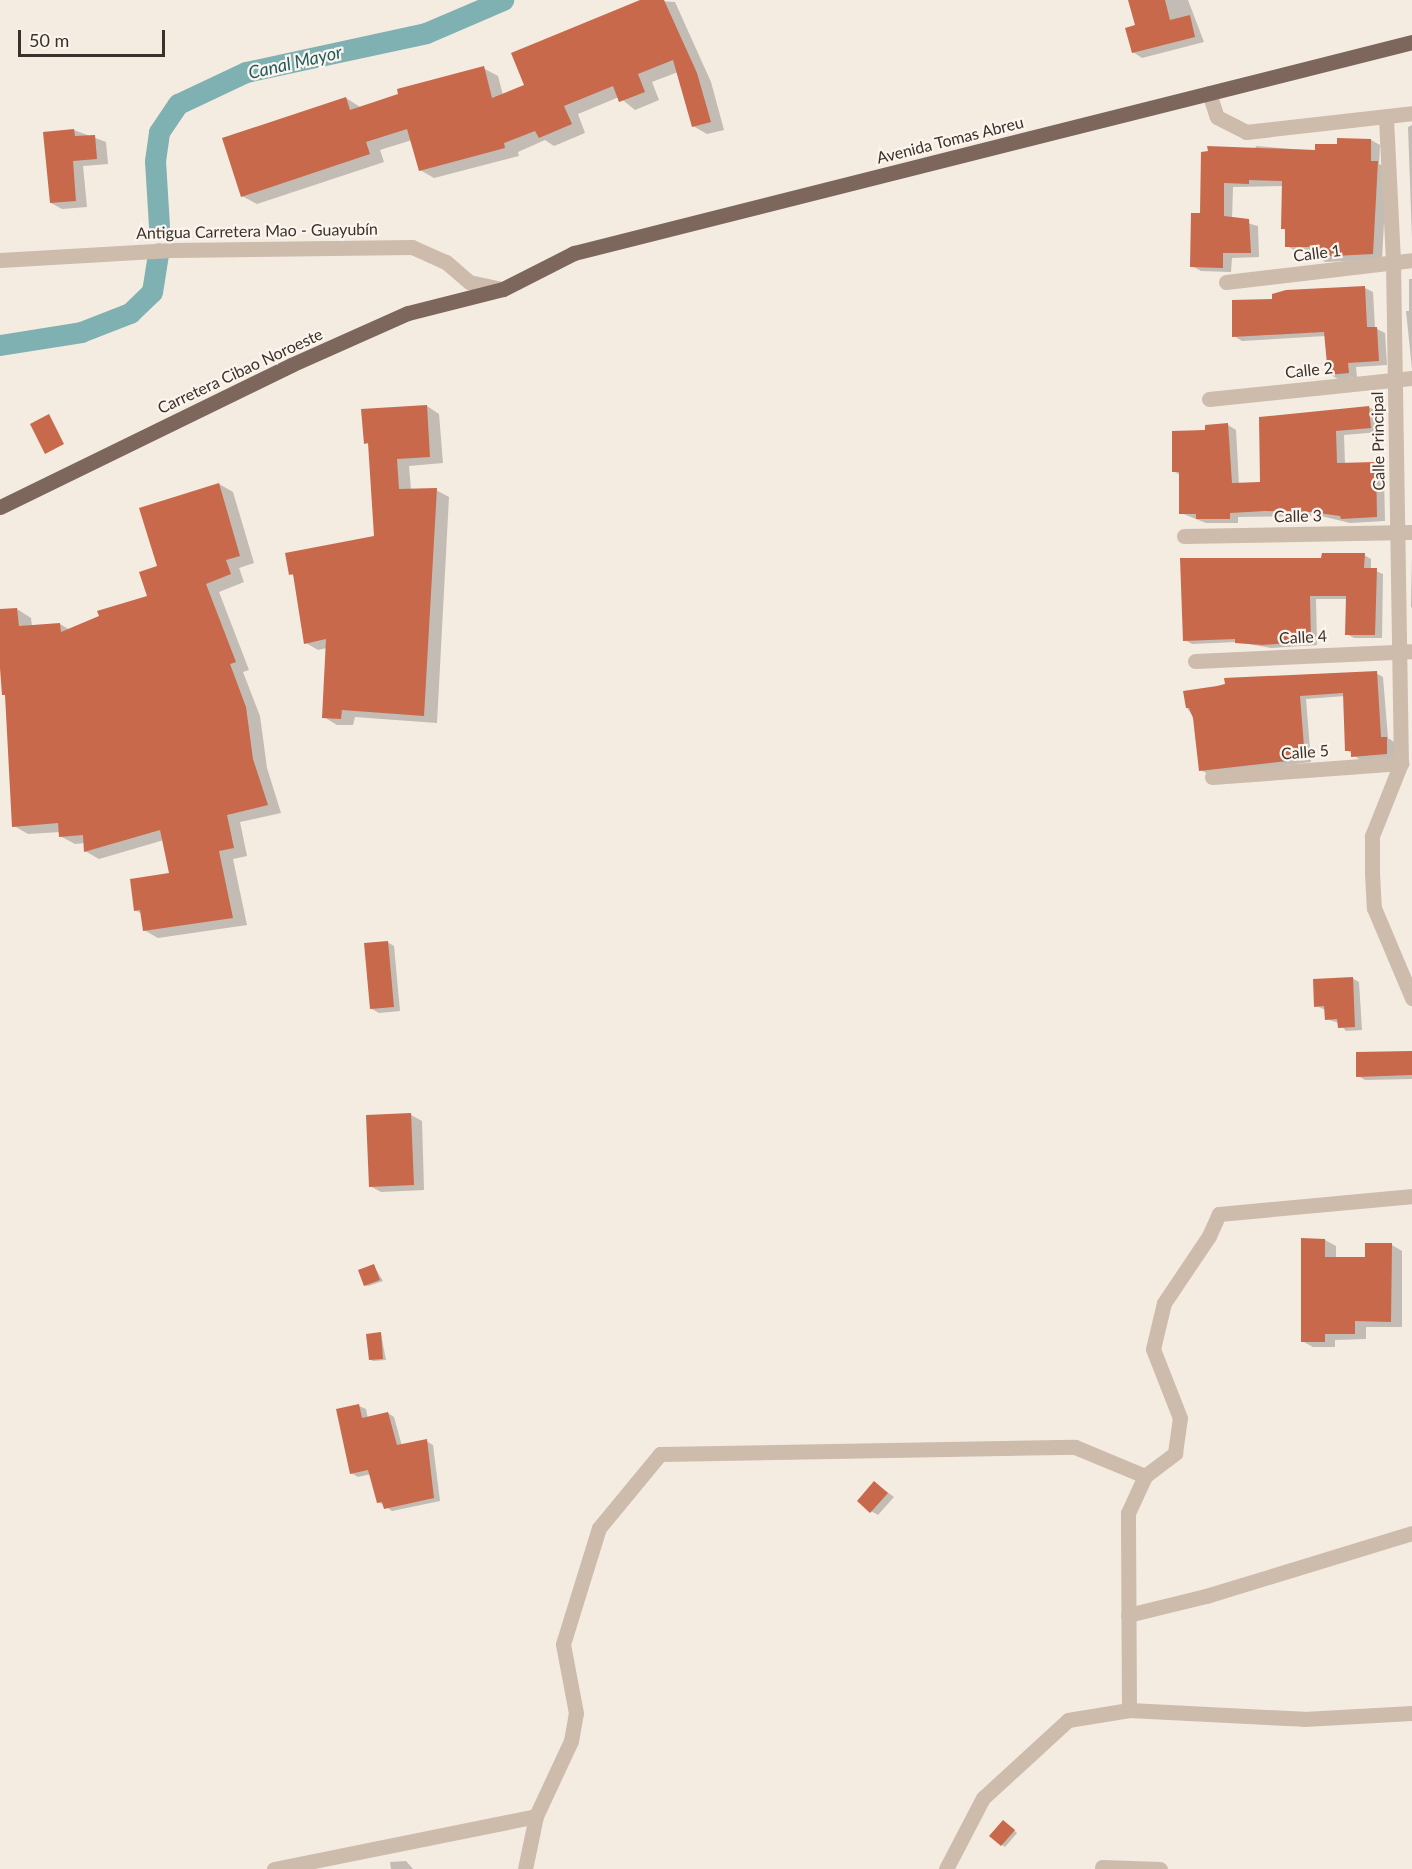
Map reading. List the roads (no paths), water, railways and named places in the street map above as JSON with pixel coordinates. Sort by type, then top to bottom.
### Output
[{"type":"main road","name":"Avenida Tomas Abreu","points":[[503,289],[574,253],[1412,42]]},
{"type":"main road","name":"Carretera Cibao Noroeste","points":[[0,507],[291,365],[408,313],[503,289]]},
{"type":"street","points":[[1209,93],[1217,117],[1246,132],[1386,118],[1412,113]]},
{"type":"street","name":"Calle Principal","points":[[1386,118],[1393,262],[1395,379],[1405,532],[1406,650],[1401,763]]},
{"type":"street","name":"Antigua Carretera Mao - Guayubín","points":[[0,260],[172,250],[412,247],[447,262],[470,282],[503,289]]},
{"type":"street","name":"Calle 1","points":[[1226,282],[1412,260]]},
{"type":"street","name":"Calle 2","points":[[1209,399],[1412,378]]},
{"type":"street","name":"Calle 3","points":[[1184,536],[1405,532]]},
{"type":"street","name":"Calle 4","points":[[1195,661],[1406,650]]},
{"type":"street","points":[[1401,763],[1372,836],[1372,873],[1374,908],[1412,998]]},
{"type":"street","name":"Calle 5","points":[[1212,777],[1401,763]]},
{"type":"street","points":[[1129,1710],[1128,1513],[1145,1476],[1175,1453],[1180,1418],[1154,1349],[1164,1303],[1209,1236],[1219,1214],[1412,1196]]},
{"type":"street","points":[[525,1869],[536,1816],[571,1741],[576,1713],[563,1644],[599,1528],[660,1454],[1075,1447],[1145,1476]]},
{"type":"street","points":[[1128,1615],[1206,1596],[1412,1533]]},
{"type":"street","points":[[946,1869],[982,1798],[1068,1720],[1129,1710],[1304,1719],[1412,1713]]},
{"type":"street","points":[[274,1869],[536,1816]]},
{"type":"street","points":[[1102,1867],[1160,1869]]},
{"type":"waterway","name":"Canal Mayor","points":[[159,226],[155,161],[159,132],[178,104],[246,72],[426,33],[503,0]]},
{"type":"waterway","name":"Canal Mayor","points":[[0,345],[81,332],[130,313],[152,292],[158,253]]}]
